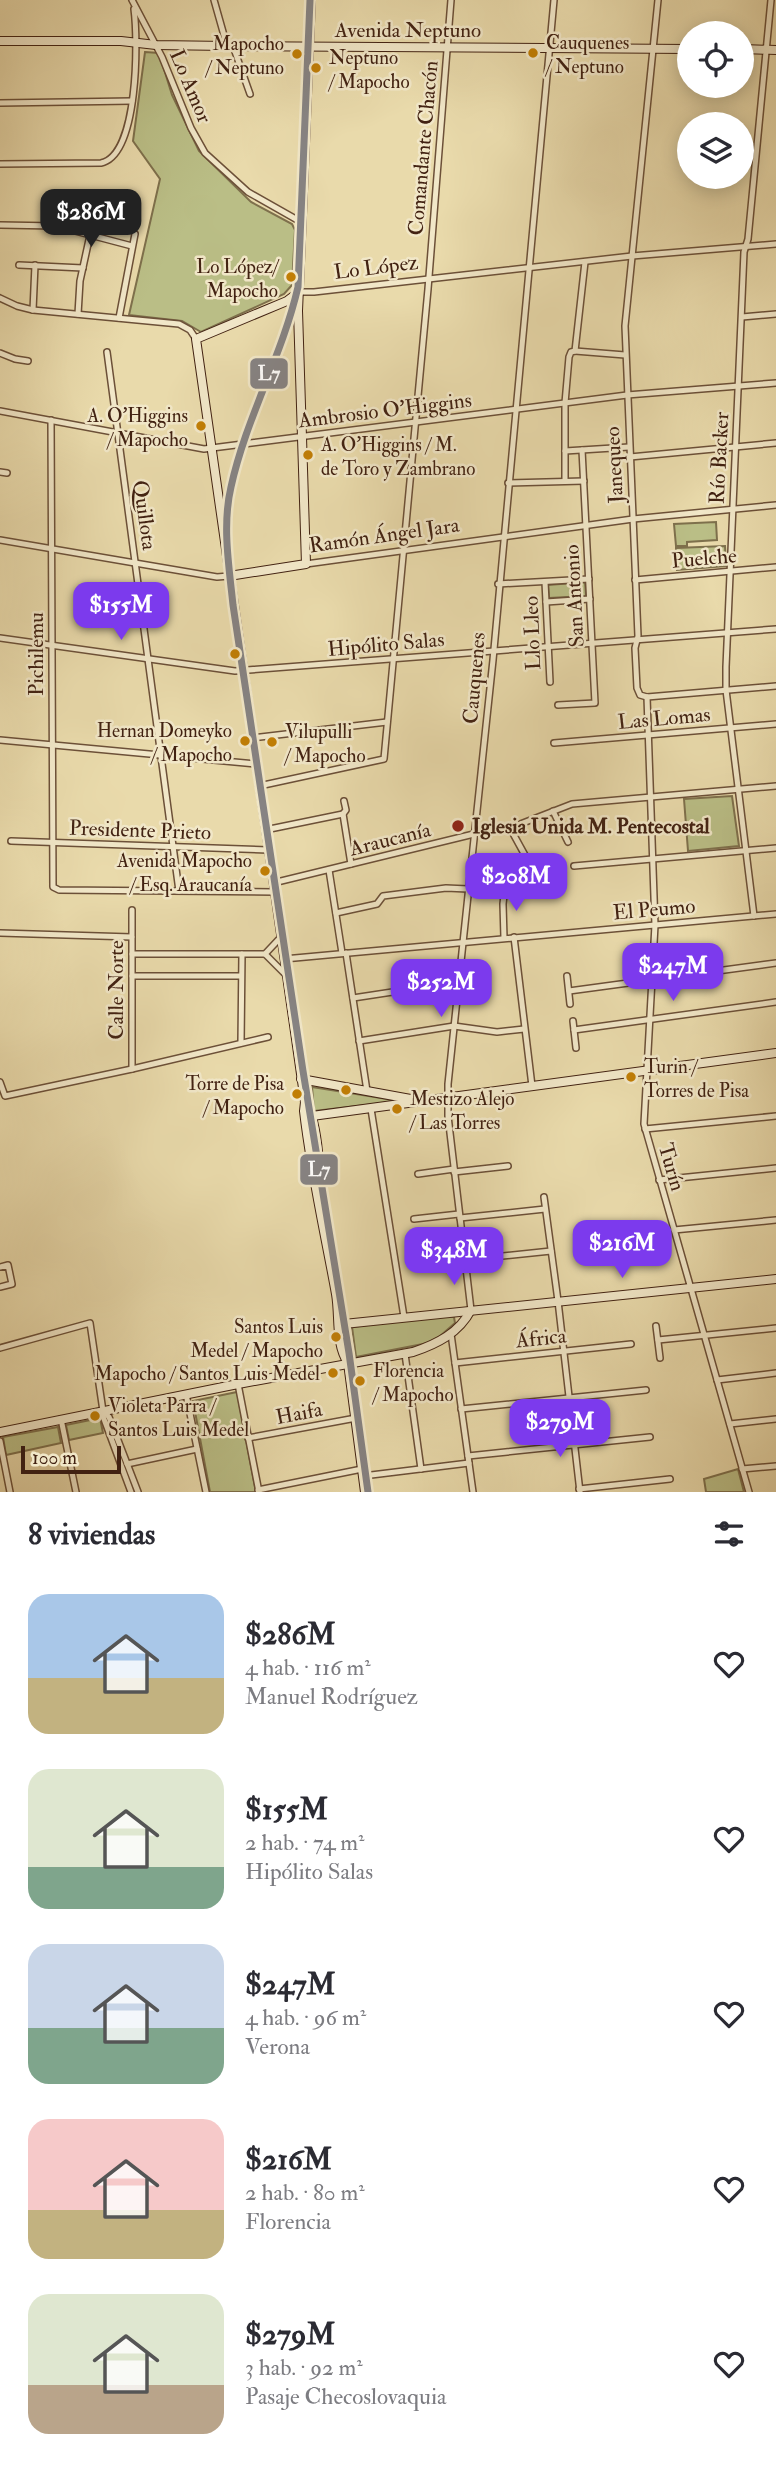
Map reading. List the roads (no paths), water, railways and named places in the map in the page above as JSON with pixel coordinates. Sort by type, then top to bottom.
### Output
[{"type":"main road","points":[[306,564],[298,311],[311,0]]},
{"type":"main road","name":"Avenida Neptuno","points":[[0,41],[230,46],[677,49]]},
{"type":"main road","points":[[299,292],[287,301],[196,340],[305,1102],[313,1177],[342,1327],[344,1356],[348,1363],[365,1492]]},
{"type":"main road","points":[[287,301],[298,311]]},
{"type":"main road","name":"Ramón Ángel Jara","points":[[229,576],[306,564]]},
{"type":"main road","points":[[312,1116],[776,1053]]},
{"type":"main road","points":[[301,1079],[422,1102]]},
{"type":"main road","points":[[305,1102],[312,1116],[320,1180],[318,1196]]},
{"type":"main road","points":[[342,1327],[404,1317],[776,1279]]},
{"type":"main road","points":[[0,1432],[186,1394],[405,1354],[430,1346],[451,1334],[471,1310]]},
{"type":"street","points":[[214,0],[250,94]]},
{"type":"street","name":"Comandante Chacón","points":[[259,786],[383,759],[451,0]]},
{"type":"street","name":"Cauquenes","points":[[471,1310],[447,1098],[493,651],[554,0]]},
{"type":"street","name":"Janequeo","points":[[655,925],[647,697],[638,691],[635,648],[637,641],[625,326],[657,0]]},
{"type":"street","name":"Río Backer","points":[[754,916],[726,690],[727,633],[746,246],[771,49],[771,0]]},
{"type":"street","points":[[0,164],[109,161],[123,138],[132,102],[137,42],[133,3]]},
{"type":"street","name":"Lo Amor","points":[[133,3],[156,45],[187,120],[205,153],[248,192],[301,222]]},
{"type":"street","points":[[0,103],[132,102]]},
{"type":"street","points":[[0,225],[56,226],[132,246]]},
{"type":"street","points":[[119,318],[135,234]]},
{"type":"street","points":[[78,314],[78,290],[90,235]]},
{"type":"street","name":"Lo López","points":[[299,292],[632,256],[776,244]]},
{"type":"street","points":[[575,351],[585,262]]},
{"type":"street","points":[[19,265],[83,268]]},
{"type":"street","points":[[33,310],[35,265]]},
{"type":"street","points":[[0,298],[33,310],[179,324],[190,330],[196,340]]},
{"type":"street","points":[[742,317],[776,314]]},
{"type":"street","name":"Quillota","points":[[107,352],[179,891]]},
{"type":"street","points":[[565,481],[565,403],[571,352],[625,355]]},
{"type":"street","points":[[0,353],[28,361]]},
{"type":"street","name":"Ambrosio O'Higgins","points":[[0,411],[195,448],[211,448],[565,403],[776,383]]},
{"type":"street","name":"Pichilemu","points":[[51,420],[54,888]]},
{"type":"street","points":[[630,457],[776,443]]},
{"type":"street","points":[[565,451],[629,447]]},
{"type":"street","name":"San Antonio","points":[[558,705],[595,703],[582,450]]},
{"type":"street","points":[[0,472],[7,473]]},
{"type":"street","points":[[508,484],[584,481]]},
{"type":"street","name":"Ramón Ángel Jara","points":[[306,564],[632,519],[776,505]]},
{"type":"street","name":"Ramón Ángel Jara","points":[[0,540],[217,577],[229,576]]},
{"type":"street","name":"Puelche","points":[[635,580],[776,567]]},
{"type":"street","points":[[498,584],[589,579]]},
{"type":"street","name":"Llo Lleo","points":[[545,582],[550,682]]},
{"type":"street","points":[[546,602],[590,599]]},
{"type":"street","name":"Hipólito Salas","points":[[0,638],[243,671],[776,629]]},
{"type":"street","points":[[647,697],[776,686]]},
{"type":"street","points":[[252,738],[387,722]]},
{"type":"street","name":"Las Lomas","points":[[554,743],[776,724]]},
{"type":"street","points":[[0,740],[256,764]]},
{"type":"street","name":"Araucanía","points":[[54,888],[179,891],[274,887],[351,864],[510,828],[576,804],[776,786]]},
{"type":"street","points":[[344,801],[346,810],[343,814],[351,864]]},
{"type":"street","points":[[553,811],[568,842]]},
{"type":"street","points":[[265,830],[343,814]]},
{"type":"street","points":[[510,828],[532,868]]},
{"type":"street","name":"Presidente Prieto","points":[[10,841],[268,850]]},
{"type":"street","points":[[574,866],[776,848]]},
{"type":"street","points":[[329,870],[367,1091]]},
{"type":"street","points":[[504,938],[505,886]]},
{"type":"street","points":[[336,913],[378,904],[383,896],[446,888],[468,889]]},
{"type":"street","name":"Calle Norte","points":[[132,910],[132,1069]]},
{"type":"street","name":"El Peumo","points":[[284,959],[776,914]]},
{"type":"street","name":"Turín","points":[[655,925],[645,1129],[749,1492]]},
{"type":"street","points":[[0,933],[132,937]]},
{"type":"street","points":[[265,954],[281,937]]},
{"type":"street","points":[[514,937],[532,1086]]},
{"type":"street","points":[[132,954],[265,954],[286,975]]},
{"type":"street","points":[[241,1043],[242,954]]},
{"type":"street","points":[[569,991],[776,963]]},
{"type":"street","points":[[131,976],[241,976]]},
{"type":"street","points":[[566,976],[570,1004]]},
{"type":"street","points":[[353,998],[458,982]]},
{"type":"street","points":[[574,1030],[776,1002]]},
{"type":"street","points":[[573,1021],[576,1048]]},
{"type":"street","points":[[359,1041],[454,1026],[497,1032],[524,1029]]},
{"type":"street","points":[[0,1082],[5,1096],[268,1037]]},
{"type":"street","points":[[371,1109],[404,1317]]},
{"type":"street","points":[[645,1129],[776,1116]]},
{"type":"street","points":[[418,1174],[508,1166]]},
{"type":"street","points":[[659,1180],[776,1168]]},
{"type":"street","points":[[544,1197],[580,1491],[670,1479]]},
{"type":"street","points":[[414,1219],[545,1209]]},
{"type":"street","points":[[674,1230],[776,1220]]},
{"type":"street","points":[[432,1260],[551,1251]]},
{"type":"street","points":[[0,1268],[8,1265],[12,1284],[0,1287]]},
{"type":"street","points":[[0,1348],[90,1322],[102,1411],[131,1492]]},
{"type":"street","points":[[656,1326],[660,1358]]},
{"type":"street","points":[[658,1339],[776,1328]]},
{"type":"street","points":[[451,1334],[472,1492]]},
{"type":"street","name":"África","points":[[455,1363],[631,1344]]},
{"type":"street","points":[[405,1354],[421,1469]]},
{"type":"street","points":[[717,1380],[776,1373]]},
{"type":"street","points":[[238,1384],[259,1491],[363,1473],[469,1463]]},
{"type":"street","points":[[461,1409],[646,1390]]},
{"type":"street","points":[[186,1394],[206,1492]]},
{"type":"street","points":[[102,1411],[109,1417],[138,1492]]},
{"type":"street","name":"Haifa","points":[[248,1438],[356,1418]]},
{"type":"street","points":[[61,1419],[76,1492]]},
{"type":"street","points":[[730,1424],[776,1419]]},
{"type":"street","points":[[468,1456],[650,1437]]},
{"type":"street","points":[[0,1441],[10,1492]]},
{"type":"street","points":[[127,1464],[197,1449]]},
{"type":"street","points":[[742,1469],[776,1466]]},
{"type":"place","name":"Cauquenes / Neptuno","points":[[533,53]]},
{"type":"place","name":"Mapocho / Neptuno","points":[[297,54]]},
{"type":"place","name":"Neptuno / Mapocho","points":[[316,68]]},
{"type":"place","name":"Lo López/ Mapocho","points":[[291,277]]},
{"type":"place","name":"A. O'Higgins / Mapocho","points":[[201,426]]},
{"type":"place","name":"A. O'Higgins / M. de Toro y Zambrano","points":[[308,455]]},
{"type":"place","name":"Hernan Domeyko / Mapocho","points":[[245,741]]},
{"type":"place","name":"Vilupulli / Mapocho","points":[[272,742]]},
{"type":"place","name":"Iglesia Unida M. Pentecostal","points":[[458,826]]},
{"type":"place","name":"Avenida Mapocho / Esq. Araucanía","points":[[265,871]]},
{"type":"place","name":"Turin / Torres de Pisa","points":[[631,1077]]},
{"type":"place","name":"Torre de Pisa / Mapocho","points":[[297,1094]]},
{"type":"place","name":"Mestizo Alejo / Las Torres","points":[[397,1109]]},
{"type":"place","name":"Santos Luis Medel / Mapocho","points":[[336,1337]]},
{"type":"place","name":"Mapocho / Santos Luis Medel","points":[[333,1373]]},
{"type":"place","name":"Florencia / Mapocho","points":[[360,1381]]},
{"type":"place","name":"Violeta Parra / Santos Luis Medel","points":[[95,1416]]}]
